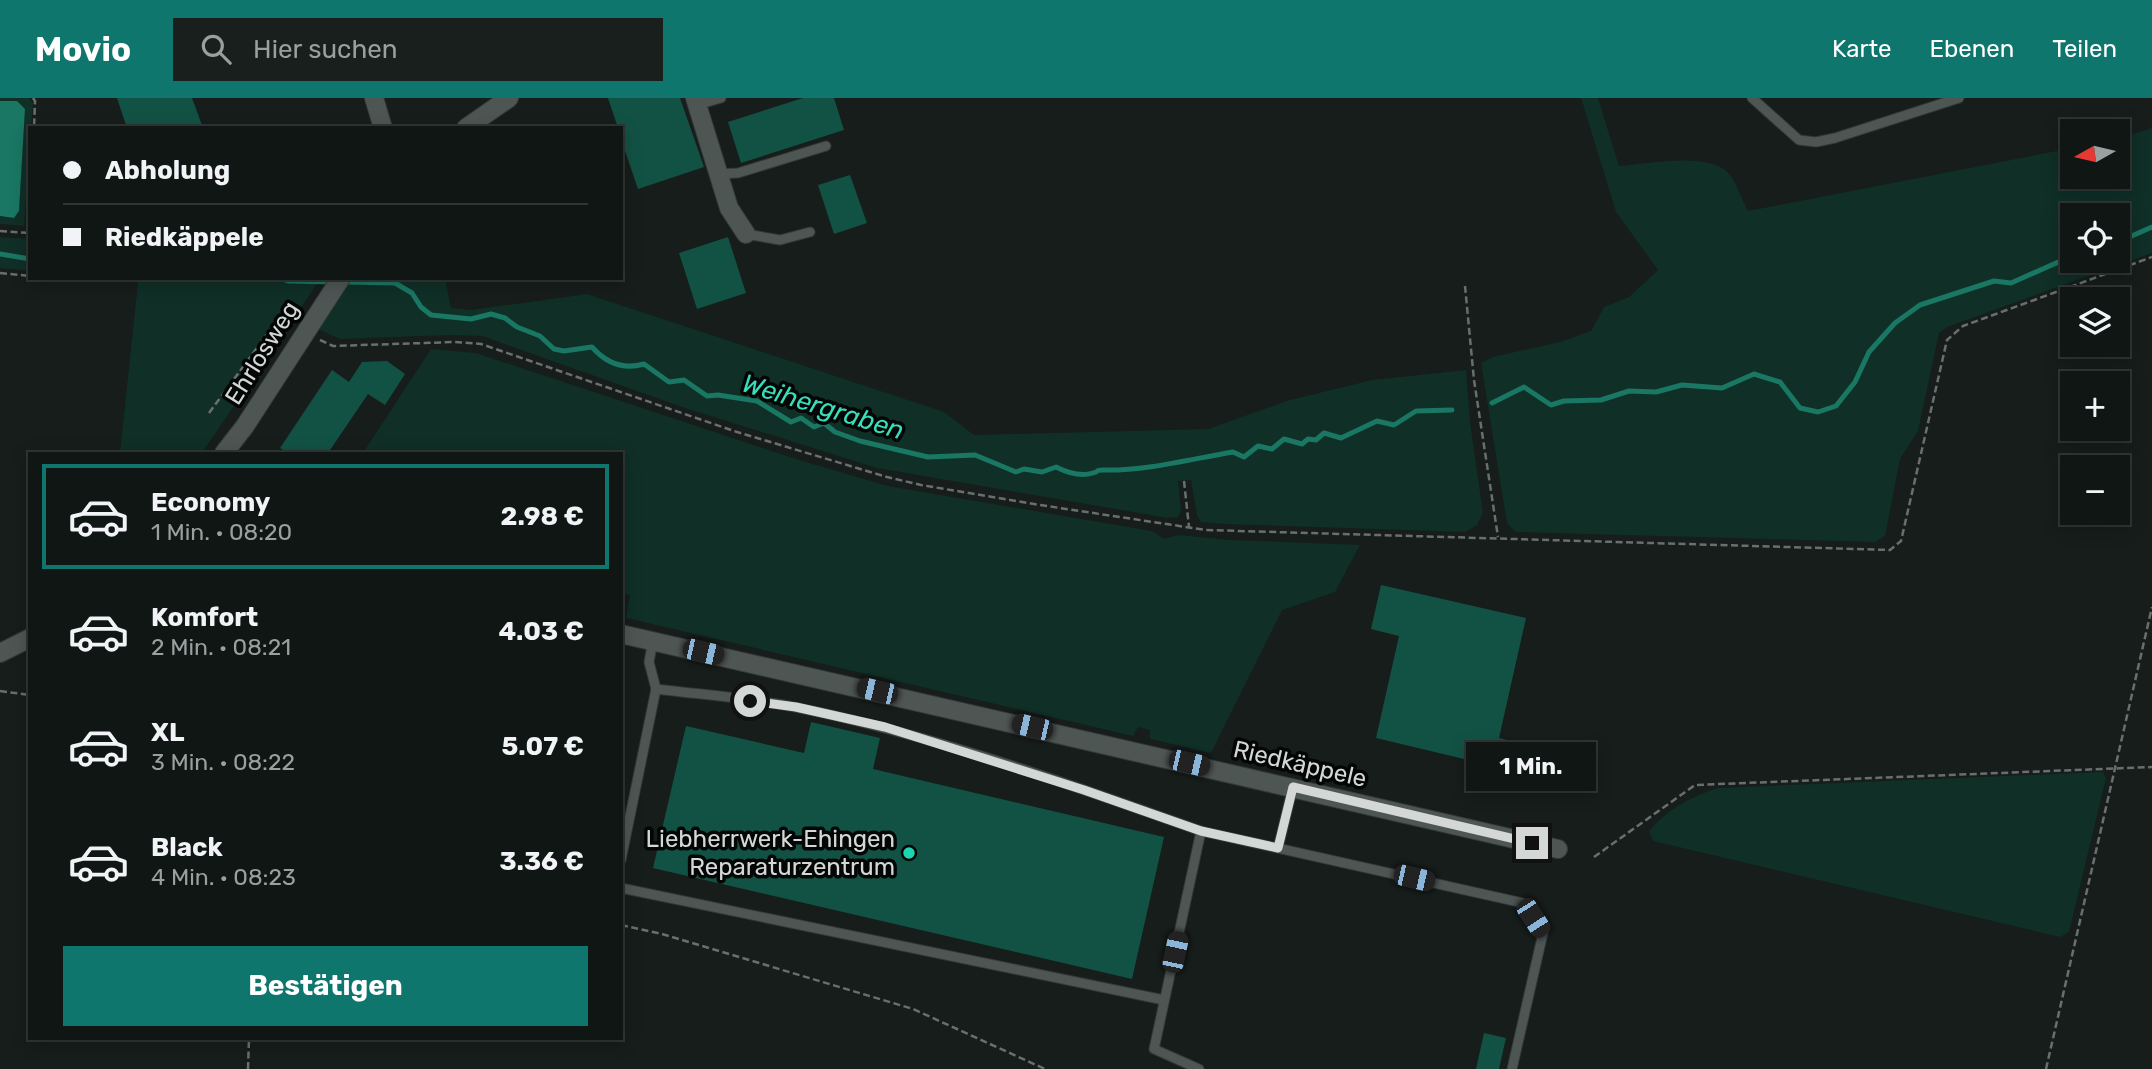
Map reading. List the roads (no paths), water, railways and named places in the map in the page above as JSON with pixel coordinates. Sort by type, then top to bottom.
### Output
[{"type":"street","points":[[374,98],[382,126]]},
{"type":"street","points":[[469,126],[509,98]]},
{"type":"street","points":[[696,101],[729,208],[746,234]]},
{"type":"street","name":"Ehrlosweg","points":[[225,452],[245,426],[340,280]]},
{"type":"street","name":"Riedkäppele","points":[[623,634],[1558,849]]},
{"type":"street","points":[[0,653],[28,639]]},
{"type":"lane","points":[[696,101],[721,98]]},
{"type":"lane","points":[[1752,98],[1799,140],[1816,142],[1959,98]]},
{"type":"lane","points":[[718,174],[738,173],[826,146]]},
{"type":"lane","points":[[746,234],[780,240],[810,232]]},
{"type":"lane","points":[[623,850],[656,689],[649,662],[653,641]]},
{"type":"lane","points":[[656,689],[796,707],[885,727],[1084,790],[1201,831],[1523,903],[1543,933],[1512,1069]]},
{"type":"lane","points":[[1278,848],[1293,787]]},
{"type":"lane","points":[[1199,1069],[1154,1049],[1201,831]]},
{"type":"lane","points":[[623,888],[1164,1000]]},
{"type":"waterway","name":"Weihergraben","points":[[2130,237],[2152,227]]},
{"type":"waterway","name":"Weihergraben","points":[[0,254],[28,259]]},
{"type":"waterway","name":"Weihergraben","points":[[1492,403],[1524,387],[1551,405],[1564,401],[1601,400],[1629,391],[1656,392],[1682,385],[1722,388],[1754,374],[1780,382],[1800,408],[1818,412],[1836,406],[1855,382],[1869,352],[1895,323],[1920,305],[1994,281],[2011,283],[2060,261]]},
{"type":"waterway","name":"Weihergraben","points":[[285,280],[335,282]]},
{"type":"waterway","name":"Weihergraben","points":[[345,282],[395,283],[412,293],[421,307],[431,315],[471,319],[491,314],[505,318],[517,327],[540,336],[554,349],[564,351],[592,347],[615,364],[644,364],[669,382],[684,380],[707,396],[757,401],[791,422],[801,418],[814,427],[824,423],[835,432],[860,441],[928,457],[975,455],[1016,472],[1024,469],[1042,472],[1056,467],[1084,474],[1099,470],[1152,467],[1233,452],[1244,457],[1258,446],[1272,449],[1284,439],[1302,444],[1308,439],[1316,440],[1324,433],[1341,438],[1377,421],[1394,425],[1416,411],[1452,410]]},
{"type":"place","name":"Liebherrwerk-Ehingen Reparaturzentrum","points":[[909,853]]}]
